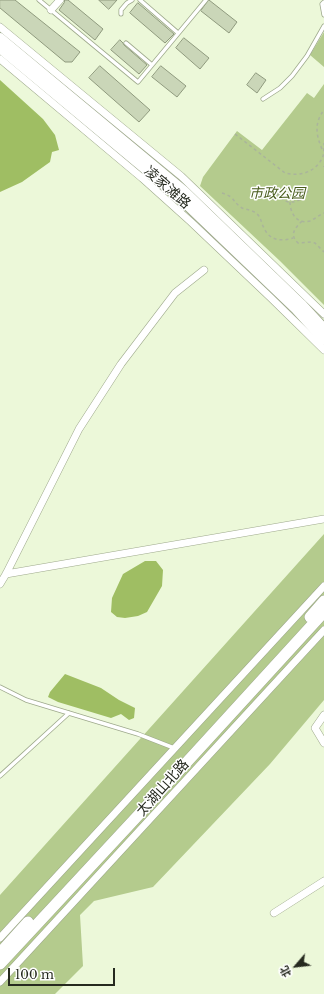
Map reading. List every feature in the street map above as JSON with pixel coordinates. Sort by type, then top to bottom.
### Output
[{"type":"main road","name":"凌家滩路","points":[[0,38],[184,191],[301,304],[324,329]]},
{"type":"main road","name":"凌家滩路","points":[[0,48],[179,197],[296,309],[324,340]]},
{"type":"main road","name":"太湖山北路","points":[[0,953],[324,601]]},
{"type":"main road","name":"太湖山北路","points":[[0,964],[324,612]]},
{"type":"street","points":[[51,10],[60,0]]},
{"type":"street","points":[[0,27],[181,176],[324,314]]},
{"type":"street","points":[[0,59],[175,207],[324,350]]},
{"type":"street","points":[[0,584],[79,429],[121,364],[175,293],[204,270]]},
{"type":"street","points":[[6,574],[324,519]]},
{"type":"street","points":[[0,938],[324,586]]},
{"type":"street","points":[[0,982],[324,630]]},
{"type":"street","points":[[324,715],[315,728],[324,743]]},
{"type":"street","points":[[274,913],[324,881]]},
{"type":"lane","points":[[39,0],[138,82],[206,0]]},
{"type":"lane","points":[[121,14],[121,10],[132,0]]},
{"type":"lane","points":[[140,0],[178,33]]},
{"type":"lane","points":[[324,2],[322,4],[324,15]]},
{"type":"lane","points":[[263,99],[280,88],[292,76],[307,56],[324,26]]},
{"type":"lane","points":[[126,43],[152,64]]},
{"type":"lane","points":[[0,687],[26,700],[138,734],[174,748]]},
{"type":"lane","points":[[0,776],[69,713]]},
{"type":"path","points":[[324,110],[320,115],[317,124],[319,142],[324,152]]},
{"type":"path","points":[[235,134],[285,173],[292,175],[302,174],[311,170],[319,163],[324,152],[324,143]]},
{"type":"path","points":[[277,193],[279,197],[290,202],[305,197],[309,189]]},
{"type":"path","points":[[222,193],[231,197],[242,208],[258,214],[267,233],[272,238],[286,240],[293,238]]},
{"type":"path","points":[[290,202],[292,213],[299,221],[308,222],[324,213]]},
{"type":"path","points":[[293,238],[295,229],[302,221]]},
{"type":"path","points":[[293,238],[298,243],[314,243],[324,252]]},
{"type":"green space","points":[[324,32],[324,67],[310,55]]},
{"type":"green space","name":"市政公园","points":[[324,84],[324,305],[280,261],[200,186],[203,177],[237,131],[262,150],[307,93],[314,98]]},
{"type":"green space","points":[[324,534],[324,700],[270,764],[153,887],[94,901],[80,915],[83,966],[55,994],[0,994],[0,895]]},
{"type":"shaded area","points":[[0,80],[43,119],[55,135],[59,150],[52,152],[50,162],[22,182],[0,192]]},
{"type":"shaded area","points":[[145,561],[156,561],[163,570],[162,586],[147,612],[138,616],[125,618],[117,617],[111,612],[112,598],[123,574]]},
{"type":"shaded area","points":[[65,674],[101,688],[119,700],[135,708],[134,718],[129,720],[121,714],[111,718],[58,702],[48,697],[50,692]]},
{"type":"building","points":[[0,0],[15,0],[80,52],[72,62],[65,62],[0,8]]},
{"type":"building","points":[[65,0],[68,0],[103,29],[95,40],[59,10]]},
{"type":"building","points":[[99,0],[117,0],[109,9]]},
{"type":"building","points":[[209,0],[237,22],[229,33],[201,11]]},
{"type":"building","points":[[138,3],[174,34],[165,43],[130,13]]},
{"type":"building","points":[[184,38],[209,58],[200,69],[176,48]]},
{"type":"building","points":[[120,40],[147,65],[139,74],[111,50]]},
{"type":"building","points":[[100,66],[150,110],[139,122],[89,78]]},
{"type":"building","points":[[161,66],[186,86],[177,97],[152,77]]},
{"type":"building","points":[[256,73],[266,80],[257,93],[247,85]]}]
